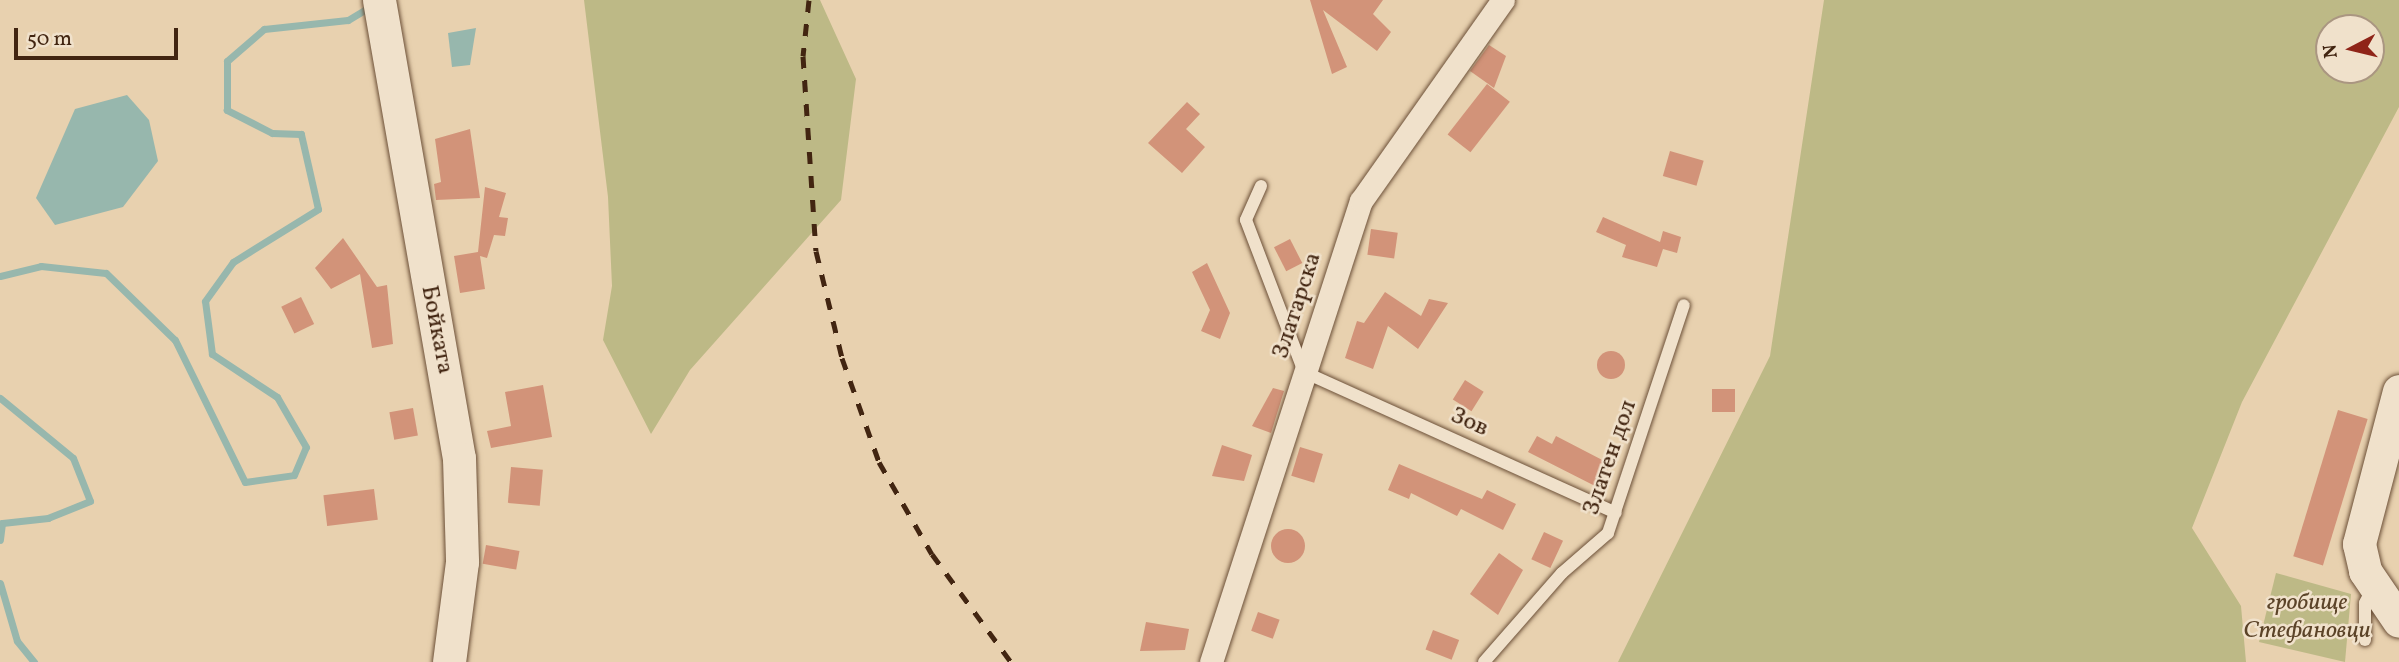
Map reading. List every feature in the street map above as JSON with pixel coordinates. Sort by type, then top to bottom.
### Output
[{"type":"street","name":"Златарска","points":[[1211,662],[1361,201],[1503,0]]},
{"type":"street","name":"Бойката","points":[[381,14],[460,458],[462,562],[449,662]]},
{"type":"street","points":[[2399,391],[2359,544],[2374,586],[2399,621]]},
{"type":"lane","points":[[1261,186],[1246,220],[1304,372]]},
{"type":"lane","name":"Златен дол","points":[[1484,662],[1562,573],[1608,534],[1684,305]]},
{"type":"lane","name":"Зов","points":[[1304,372],[1616,513]]},
{"type":"lane","points":[[2365,640],[2365,603],[2374,586]]},
{"type":"green space","points":[[584,0],[820,0],[856,79],[841,200],[690,370],[651,434],[603,340],[612,286],[608,197]]},
{"type":"green space","points":[[1824,0],[2399,0],[2399,107],[2242,402],[2192,528],[2241,606],[2246,662],[1618,662],[1770,356]]},
{"type":"green space","name":"гробище Стефановци","points":[[2276,573],[2351,594],[2345,662],[2259,642]]},
{"type":"water","points":[[476,28],[470,65],[452,67],[448,33]]},
{"type":"water","points":[[127,95],[149,120],[158,161],[123,207],[55,225],[36,198],[75,109]]},
{"type":"building","points":[[1310,0],[1383,0],[1373,14],[1391,32],[1377,51],[1323,10],[1347,67],[1332,74]]},
{"type":"building","points":[[1489,45],[1506,56],[1494,88],[1470,71]]},
{"type":"building","points":[[1487,84],[1510,102],[1470,152],[1448,134]]},
{"type":"building","points":[[1187,102],[1200,114],[1186,129],[1205,147],[1182,173],[1148,143]]},
{"type":"building","points":[[470,129],[480,198],[436,200],[434,184],[441,182],[435,139]]},
{"type":"building","points":[[1670,151],[1704,161],[1696,186],[1663,176]]},
{"type":"building","points":[[485,187],[506,193],[499,217],[508,218],[505,236],[494,235],[487,258],[480,256],[485,289],[460,293],[454,256],[478,252]]},
{"type":"building","points":[[1603,217],[1660,242],[1663,231],[1681,237],[1677,253],[1663,249],[1657,267],[1622,257],[1626,245],[1596,232]]},
{"type":"building","points":[[1371,229],[1398,233],[1394,259],[1367,255]]},
{"type":"building","points":[[343,238],[377,287],[387,285],[393,344],[372,348],[360,274],[331,289],[315,268]]},
{"type":"building","points":[[1290,239],[1302,263],[1286,271],[1274,247]]},
{"type":"building","points":[[1207,263],[1230,313],[1220,339],[1201,331],[1210,310],[1192,272]]},
{"type":"building","points":[[1385,292],[1421,316],[1429,299],[1448,303],[1418,349],[1388,326],[1373,369],[1345,358],[1357,321],[1364,323]]},
{"type":"building","points":[[301,297],[314,324],[294,334],[281,307]]},
{"type":"building","points":[[1611,351],[1621,355],[1625,365],[1621,375],[1611,379],[1601,375],[1597,365],[1601,355]]},
{"type":"building","points":[[1465,380],[1484,392],[1471,411],[1453,400]]},
{"type":"building","points":[[543,385],[552,437],[491,448],[487,431],[511,426],[505,392]]},
{"type":"building","points":[[1273,388],[1284,391],[1271,433],[1252,426]]},
{"type":"building","points":[[1712,389],[1735,389],[1735,412],[1712,412]]},
{"type":"building","points":[[413,408],[418,436],[394,440],[389,412]]},
{"type":"building","points":[[2338,410],[2368,419],[2323,565],[2293,556]]},
{"type":"building","points":[[1537,436],[1552,444],[1556,436],[1610,464],[1599,488],[1528,452]]},
{"type":"building","points":[[1222,445],[1252,455],[1244,481],[1212,476]]},
{"type":"building","points":[[1300,447],[1323,454],[1314,483],[1291,476]]},
{"type":"building","points":[[1399,464],[1482,499],[1487,490],[1516,504],[1503,530],[1461,509],[1457,516],[1411,493],[1409,499],[1388,490]]},
{"type":"building","points":[[511,467],[543,470],[540,506],[508,503]]},
{"type":"building","points":[[374,489],[378,520],[327,526],[323,495]]},
{"type":"building","points":[[1288,529],[1300,534],[1305,546],[1300,558],[1288,563],[1276,558],[1271,546],[1276,534]]},
{"type":"building","points":[[1544,532],[1563,541],[1550,568],[1531,559]]},
{"type":"building","points":[[486,545],[519,551],[516,570],[483,564]]},
{"type":"building","points":[[1499,553],[1523,570],[1498,615],[1470,594]]},
{"type":"building","points":[[1258,612],[1280,620],[1273,639],[1251,631]]},
{"type":"building","points":[[1146,622],[1189,629],[1185,650],[1140,651]]},
{"type":"building","points":[[1433,630],[1459,640],[1452,660],[1425,650]]},
{"type":"waterway","points":[[0,276],[41,266],[106,273],[175,340],[245,482],[294,475],[306,447],[277,397],[212,354],[205,301],[233,262],[318,209],[301,134],[272,133],[227,110],[227,61],[264,29],[348,20],[370,7]]},
{"type":"waterway","points":[[0,398],[73,458],[90,501],[48,518],[2,523],[0,540]]},
{"type":"waterway","points":[[0,583],[17,641],[34,662]]},
{"type":"railway","points":[[809,0],[803,56],[816,251],[842,358],[879,462],[932,554],[1011,662]]}]
